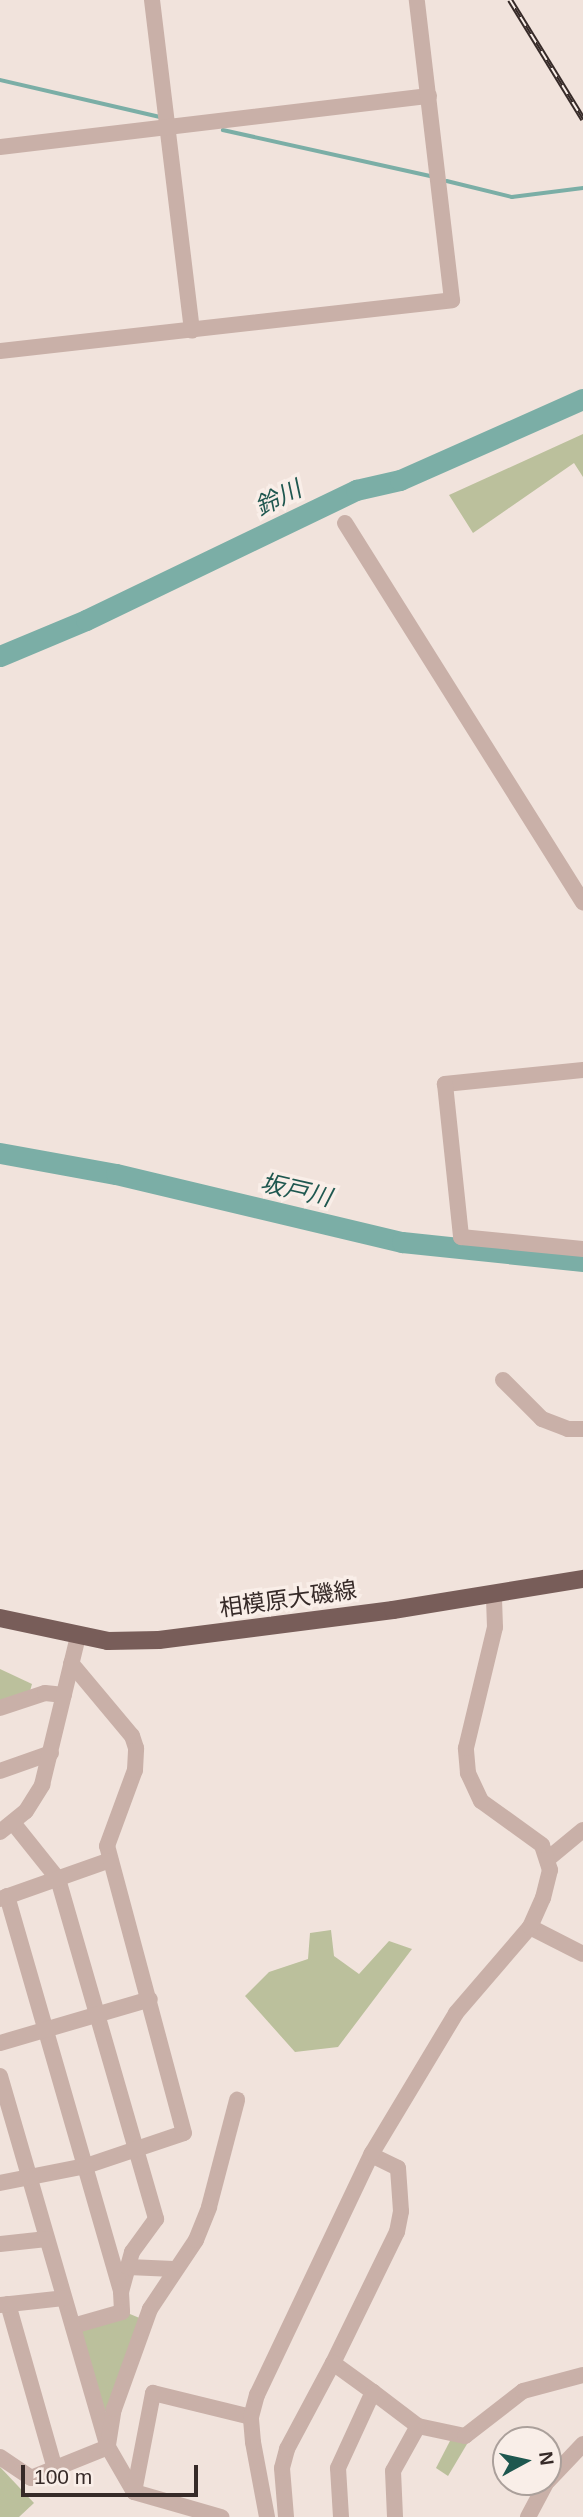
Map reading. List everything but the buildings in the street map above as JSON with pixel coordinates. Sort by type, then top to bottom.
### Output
[{"type":"main road","name":"相模原大磯線","points":[[0,1618],[78,1636],[122,1642],[159,1640],[494,1594],[583,1579]]},
{"type":"street","points":[[152,0],[192,331]]},
{"type":"street","points":[[0,351],[452,300],[417,0]]},
{"type":"street","points":[[0,147],[429,96]]},
{"type":"street","points":[[345,523],[583,902]]},
{"type":"street","points":[[583,1069],[445,1084],[461,1237],[583,1249]]},
{"type":"street","points":[[503,1380],[542,1419],[568,1429],[583,1429]]},
{"type":"street","points":[[494,1594],[495,1627],[471,1721],[468,1773],[481,1801],[534,1837],[549,1858]]},
{"type":"street","points":[[78,1636],[42,1785],[7,1828],[58,1879],[156,2219],[132,2252],[121,2292]]},
{"type":"street","points":[[0,2183],[86,2166],[184,2133],[107,1846],[135,1770],[136,1748],[132,1736],[71,1662]]},
{"type":"street","points":[[0,1708],[38,1695],[64,1695]]},
{"type":"street","points":[[0,1771],[51,1753]]},
{"type":"street","points":[[267,2517],[251,2417],[273,2360],[371,2155],[456,2013],[530,1927],[543,1898],[549,1858],[583,1830]]},
{"type":"street","points":[[73,2326],[122,2312],[121,2292],[46,2030],[3,1898],[110,1860]]},
{"type":"street","points":[[530,1927],[583,1954]]},
{"type":"street","points":[[0,2043],[150,1999]]},
{"type":"street","points":[[0,2076],[108,2447],[134,2492],[221,2517]]},
{"type":"street","points":[[108,2447],[114,2409],[150,2309],[174,2269],[196,2240],[209,2207],[237,2100]]},
{"type":"street","points":[[286,2517],[282,2468],[287,2449],[333,2363],[397,2232],[401,2211],[398,2168],[371,2155]]},
{"type":"street","points":[[0,2244],[47,2239]]},
{"type":"street","points":[[128,2267],[174,2269]]},
{"type":"street","points":[[54,2466],[4,2304],[64,2298]]},
{"type":"street","points":[[333,2363],[418,2426],[465,2436],[523,2391],[583,2375]]},
{"type":"street","points":[[341,2517],[338,2468],[373,2392]]},
{"type":"street","points":[[134,2492],[153,2393],[251,2417]]},
{"type":"street","points":[[395,2517],[393,2471],[418,2426]]},
{"type":"street","points":[[562,2466],[583,2444]]},
{"type":"street","points":[[0,2457],[31,2479],[54,2466],[108,2447]]},
{"type":"street","points":[[528,2517],[539,2496]]},
{"type":"green space","points":[[583,434],[583,477],[574,463],[473,533],[449,495]]},
{"type":"green space","points":[[0,1669],[32,1684],[30,1691],[0,1702]]},
{"type":"green space","points":[[331,1930],[334,1956],[359,1974],[389,1941],[412,1949],[338,2047],[295,2052],[245,1996],[269,1972],[308,1959],[310,1933]]},
{"type":"green space","points":[[125,2312],[142,2319],[111,2413],[102,2410],[81,2335],[83,2326]]},
{"type":"green space","points":[[451,2439],[467,2440],[467,2444],[448,2476],[436,2468]]},
{"type":"green space","points":[[0,2467],[34,2503],[19,2517],[0,2517]]},
{"type":"waterway","points":[[0,80],[160,117]]},
{"type":"waterway","points":[[223,130],[431,176]]},
{"type":"waterway","points":[[447,181],[512,197],[583,188]]},
{"type":"waterway","name":"鈴川","points":[[0,656],[86,620],[356,490],[400,480],[583,399]]},
{"type":"waterway","name":"坂戸川","points":[[0,1153],[116,1174],[402,1242],[583,1261]]},
{"type":"railway","points":[[510,0],[583,119]]}]
